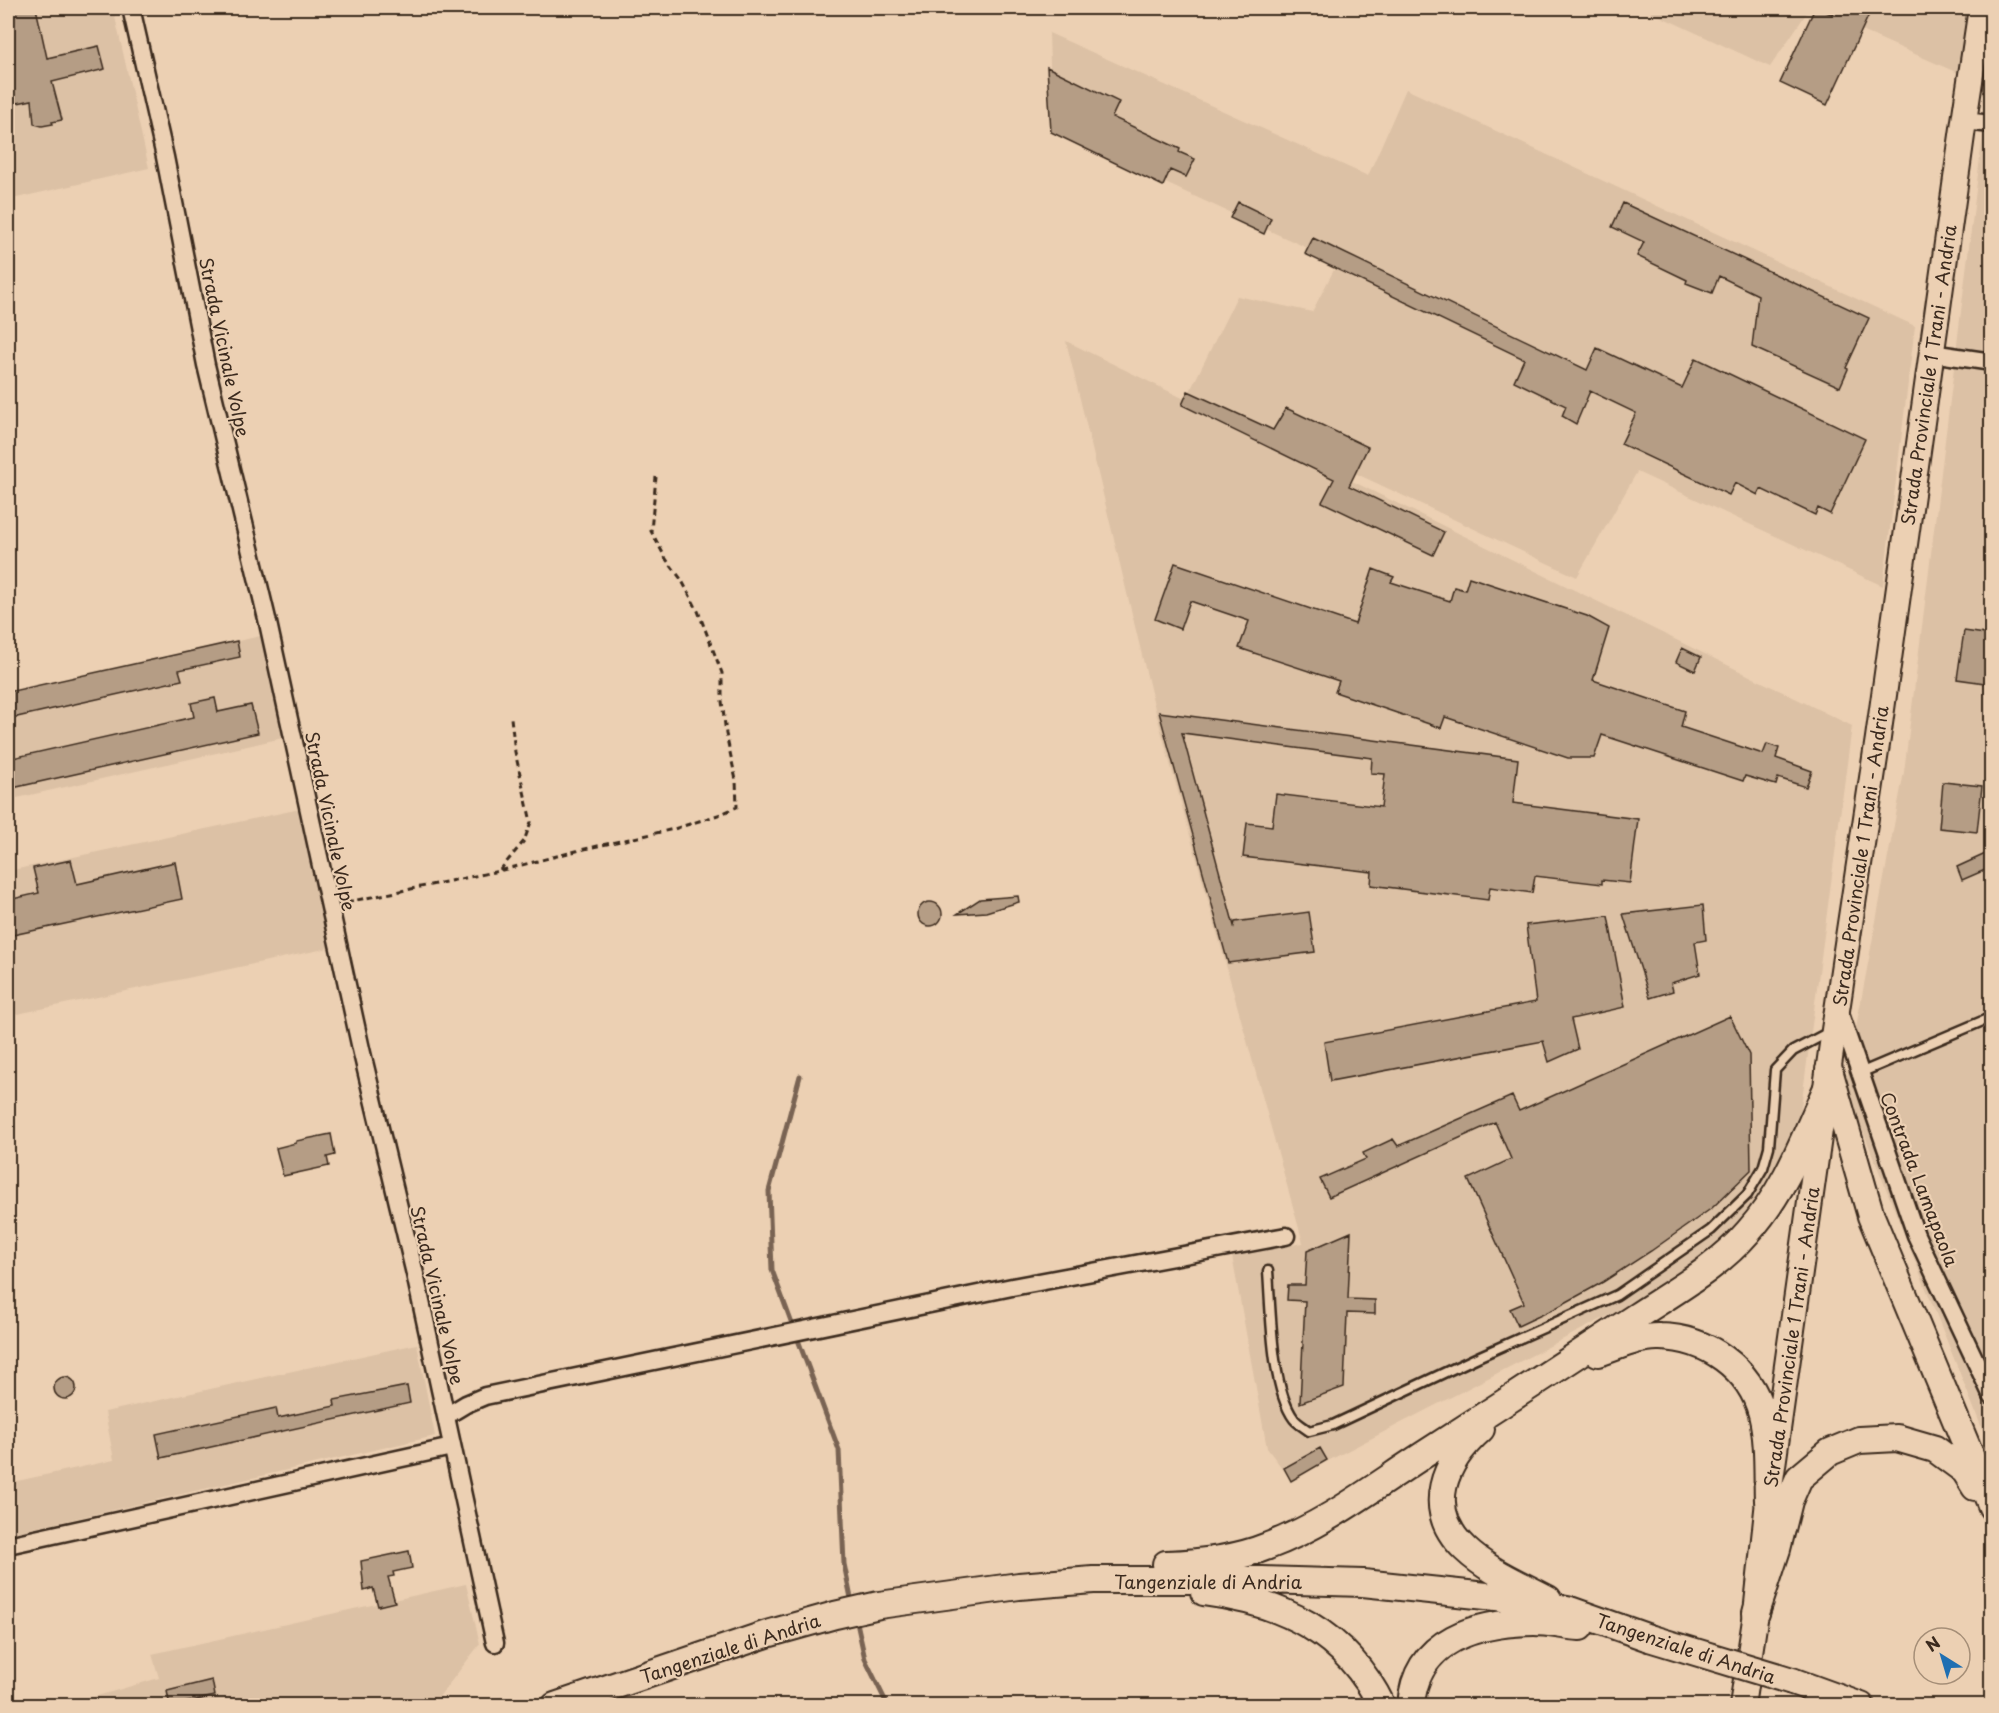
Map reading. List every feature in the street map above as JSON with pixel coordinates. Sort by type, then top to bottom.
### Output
[{"type":"main road","name":"Strada Provinciale 1 Trani - Andria","points":[[1742,1706],[1837,1004],[1876,749],[1964,121],[1982,8]]},
{"type":"main road","points":[[1093,1580],[1134,1565],[1196,1563],[1232,1557],[1266,1547],[1308,1529],[1569,1362],[1715,1262],[1748,1233],[1778,1193],[1828,1080]]},
{"type":"main road","points":[[1828,1080],[1871,1216],[1992,1508]]},
{"type":"main road","points":[[1569,1362],[1638,1340],[1660,1337],[1708,1347],[1733,1365],[1751,1388],[1762,1413],[1768,1501]]},
{"type":"main road","points":[[1509,1402],[1466,1443],[1447,1472],[1441,1489],[1447,1524],[1464,1548],[1489,1567],[1567,1609]]},
{"type":"main road","points":[[1756,1613],[1777,1550],[1789,1501],[1799,1478],[1830,1452],[1859,1440],[1897,1438],[1935,1449],[1965,1471],[1992,1513]]},
{"type":"main road","name":"Tangenziale di Andria","points":[[555,1706],[768,1634],[835,1615],[879,1605],[1020,1586],[1093,1580],[1262,1580],[1363,1583],[1496,1597],[1567,1609],[1649,1638],[1792,1681],[1853,1703]]},
{"type":"main road","points":[[1132,1581],[1222,1594],[1265,1605],[1304,1621],[1338,1644],[1364,1673],[1382,1706]]},
{"type":"main road","points":[[1411,1706],[1417,1677],[1431,1655],[1448,1640],[1471,1630],[1505,1624],[1536,1622],[1622,1629]]},
{"type":"street","name":"Strada Vicinale Volpe","points":[[131,8],[165,157],[206,365],[268,623],[361,1049],[415,1274],[495,1643]]},
{"type":"street","points":[[1964,121],[1992,124]]},
{"type":"street","points":[[1931,353],[1992,362]]},
{"type":"street","name":"Contrada Lamapaola","points":[[1837,1004],[1859,1074],[1916,1235],[1992,1396]]},
{"type":"street","points":[[446,1416],[485,1396],[1012,1287],[1286,1236]]},
{"type":"street","points":[[8,1545],[452,1447]]},
{"type":"lane","points":[[1859,1074],[1992,1017]]},
{"type":"lane","points":[[1268,1270],[1273,1335],[1281,1390],[1295,1420],[1309,1431],[1333,1425],[1617,1295],[1711,1230],[1748,1195],[1763,1168],[1768,1147],[1775,1070],[1792,1051],[1834,1030]]},
{"type":"path","points":[[330,905],[499,871],[674,829],[737,807],[736,780],[726,734],[722,701],[722,674],[698,610],[651,531],[656,477]]},
{"type":"path","points":[[499,871],[524,841],[531,822],[515,752],[511,718]]},
{"type":"shaded area","points":[[8,8],[113,8],[149,168],[8,200]]},
{"type":"shaded area","points":[[1642,8],[1810,8],[1770,67]]},
{"type":"shaded area","points":[[1810,8],[1969,8],[1958,73]]},
{"type":"shaded area","points":[[1049,33],[1368,176],[1406,89],[1915,326],[1883,586],[1637,472],[1577,577],[1188,395],[1237,296],[1312,312],[1338,262],[1052,131]]},
{"type":"shaded area","points":[[1991,69],[1992,1426],[1983,1431],[1845,1086],[1904,772]]},
{"type":"shaded area","points":[[1066,341],[1852,726],[1799,1122],[1775,1177],[1751,1212],[1720,1244],[1629,1305],[1291,1480],[1267,1448],[1232,1256],[1303,1243],[1155,709]]},
{"type":"shaded area","points":[[265,635],[287,737],[8,800],[8,692]]},
{"type":"shaded area","points":[[300,809],[329,948],[8,1016],[8,871]]},
{"type":"shaded area","points":[[417,1344],[435,1436],[8,1534],[8,1483],[114,1460],[105,1412]]},
{"type":"shaded area","points":[[466,1584],[480,1644],[435,1702],[425,1705],[63,1706],[159,1678],[152,1654]]},
{"type":"building","points":[[8,8],[36,8],[47,58],[99,46],[105,69],[52,82],[62,120],[52,122],[53,124],[42,126],[34,124],[32,100],[8,105]]},
{"type":"building","points":[[1815,8],[1832,14],[1835,8],[1872,8],[1827,105],[1780,83]]},
{"type":"building","points":[[1047,67],[1119,102],[1112,117],[1180,149],[1179,152],[1195,159],[1186,177],[1170,170],[1163,186],[1051,132]]},
{"type":"building","points":[[1238,202],[1271,218],[1264,234],[1230,218]]},
{"type":"building","points":[[1623,203],[1869,318],[1846,368],[1848,369],[1840,387],[1752,347],[1758,295],[1719,276],[1712,293],[1686,283],[1687,280],[1637,256],[1644,242],[1612,227]]},
{"type":"building","points":[[1313,238],[1587,370],[1597,348],[1682,388],[1696,358],[1865,439],[1830,514],[1818,508],[1815,515],[1761,489],[1758,495],[1735,483],[1729,495],[1621,444],[1636,413],[1590,391],[1576,424],[1562,416],[1566,406],[1514,381],[1524,359],[1305,254]]},
{"type":"building","points":[[1188,391],[1273,430],[1286,408],[1368,447],[1349,486],[1444,532],[1433,555],[1322,502],[1334,479],[1182,405]]},
{"type":"building","points":[[1175,563],[1355,624],[1373,569],[1394,577],[1391,582],[1450,601],[1454,587],[1465,590],[1469,577],[1587,616],[1609,628],[1593,680],[1685,711],[1681,727],[1763,754],[1767,744],[1779,748],[1776,758],[1812,771],[1806,787],[1778,778],[1776,785],[1745,776],[1743,781],[1602,735],[1594,758],[1568,758],[1445,717],[1441,728],[1335,692],[1339,681],[1239,648],[1249,621],[1190,601],[1180,629],[1155,619]]},
{"type":"building","points":[[1964,631],[1992,635],[1992,684],[1957,679]]},
{"type":"building","points":[[237,641],[240,657],[179,670],[182,680],[8,719],[8,692]]},
{"type":"building","points":[[1682,648],[1701,657],[1695,671],[1676,662]]},
{"type":"building","points":[[215,698],[218,712],[251,705],[258,733],[8,789],[8,759],[194,717],[191,703]]},
{"type":"building","points":[[1159,712],[1518,759],[1513,803],[1638,819],[1630,883],[1602,880],[1602,884],[1535,876],[1532,893],[1490,887],[1488,900],[1371,885],[1372,872],[1243,857],[1247,823],[1272,826],[1276,794],[1381,807],[1385,774],[1371,773],[1372,758],[1182,733],[1234,926],[1235,922],[1309,912],[1315,952],[1228,963]]},
{"type":"building","points":[[1943,782],[1982,786],[1977,832],[1939,828]]},
{"type":"building","points":[[1992,851],[1992,867],[1962,880],[1957,867]]},
{"type":"building","points":[[71,860],[77,884],[175,862],[182,899],[8,936],[8,900],[39,893],[33,868]]},
{"type":"building","points":[[1018,896],[1019,902],[986,912],[957,914],[980,899]]},
{"type":"building","points":[[930,902],[939,905],[942,914],[939,923],[930,926],[921,923],[918,914],[921,905]]},
{"type":"building","points":[[1703,905],[1706,940],[1695,942],[1700,974],[1671,983],[1673,991],[1650,998],[1623,914]]},
{"type":"building","points":[[1608,916],[1625,1007],[1571,1019],[1578,1049],[1549,1062],[1543,1041],[1330,1081],[1324,1042],[1536,1002],[1526,925]]},
{"type":"building","points":[[1730,1016],[1749,1055],[1751,1170],[1712,1208],[1651,1251],[1603,1282],[1518,1326],[1510,1309],[1524,1303],[1468,1179],[1511,1159],[1495,1122],[1329,1197],[1320,1179],[1366,1159],[1363,1153],[1393,1139],[1398,1146],[1512,1096],[1519,1111]]},
{"type":"building","points":[[331,1134],[335,1155],[327,1157],[329,1166],[283,1176],[276,1148],[296,1143],[296,1141]]},
{"type":"building","points":[[1351,1232],[1348,1299],[1375,1300],[1375,1314],[1347,1313],[1344,1387],[1300,1403],[1305,1301],[1287,1300],[1288,1285],[1305,1285],[1307,1251]]},
{"type":"building","points":[[65,1377],[73,1380],[76,1388],[73,1396],[65,1399],[57,1396],[54,1388],[57,1380]]},
{"type":"building","points":[[407,1386],[410,1403],[161,1458],[156,1434],[276,1408],[278,1418],[335,1406],[334,1400]]},
{"type":"building","points":[[1320,1448],[1327,1460],[1291,1481],[1284,1468]]},
{"type":"building","points":[[409,1551],[412,1568],[393,1572],[394,1576],[388,1577],[395,1602],[378,1606],[373,1588],[364,1591],[361,1561]]},
{"type":"building","points":[[212,1680],[215,1696],[170,1706],[167,1691]]},
{"type":"waterway","points":[[800,1076],[769,1191],[772,1270],[839,1450],[844,1564],[852,1603]]},
{"type":"waterway","points":[[856,1618],[865,1659],[888,1706]]}]
